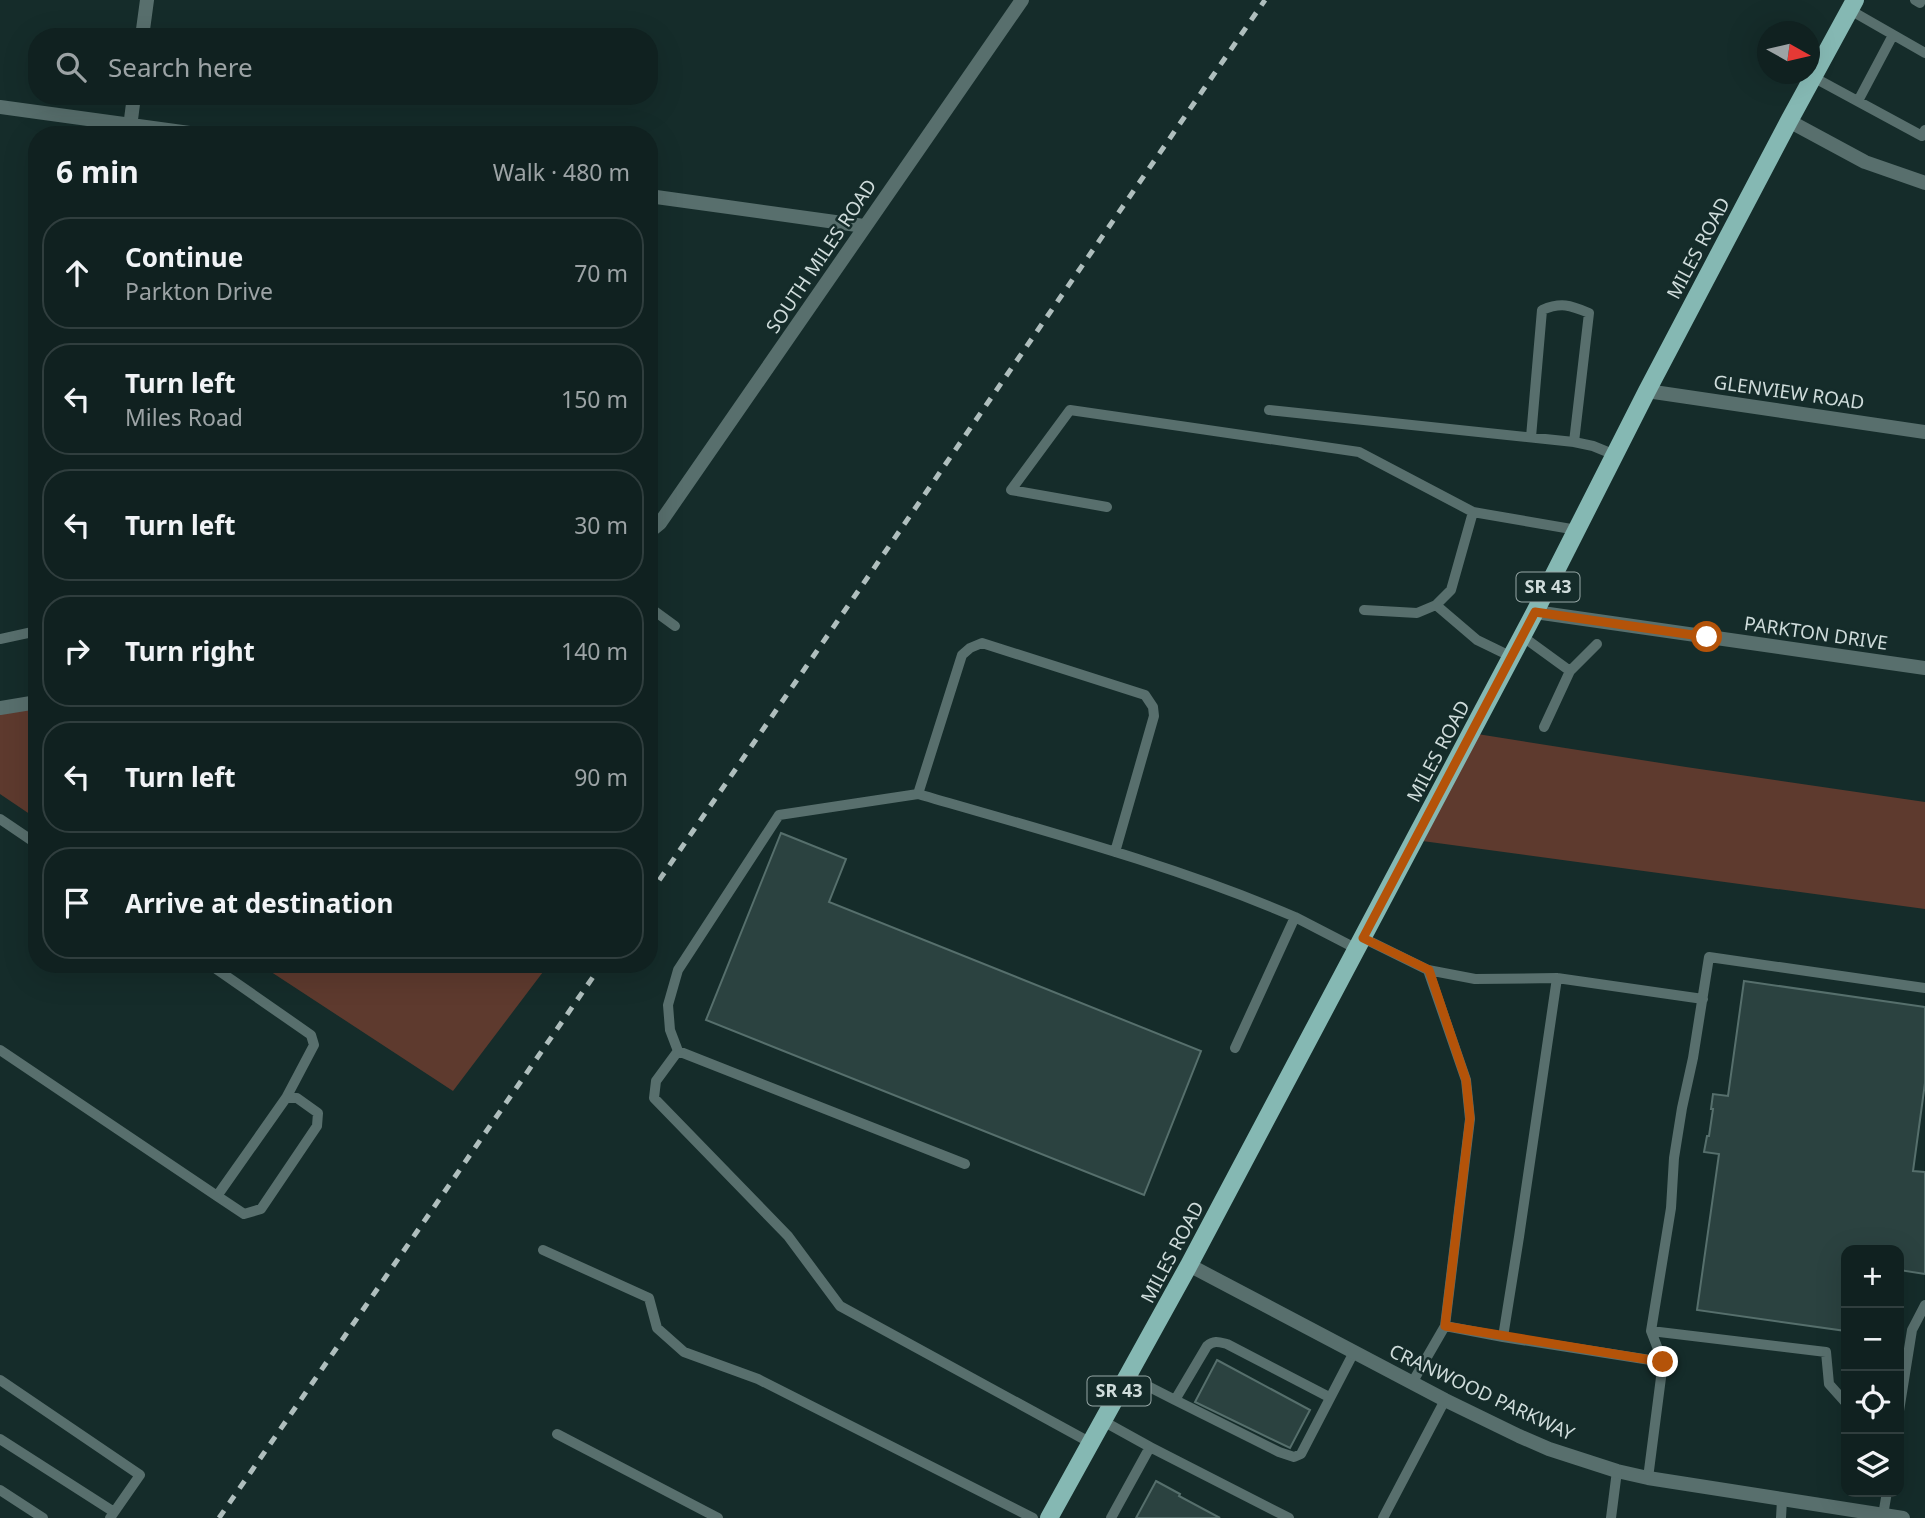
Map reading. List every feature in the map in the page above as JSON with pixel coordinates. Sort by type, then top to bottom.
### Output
[{"type":"main road","name":"MILES ROAD","points":[[1820,64],[1853,5]]},
{"type":"main road","name":"MILES ROAD","points":[[1049,1518],[1189,1265],[1512,657],[1647,391],[1809,84]]},
{"type":"street","points":[[143,28],[147,0]]},
{"type":"street","name":"SOUTH MILES ROAD","points":[[658,525],[1022,0]]},
{"type":"street","points":[[130,126],[133,105]]},
{"type":"street","points":[[0,107],[107,126]]},
{"type":"street","points":[[1788,121],[1865,162],[1925,183]]},
{"type":"street","points":[[658,197],[864,226]]},
{"type":"street","name":"GLENVIEW ROAD","points":[[1647,391],[1925,432]]},
{"type":"street","name":"PARKTON DRIVE","points":[[1535,612],[1925,668]]},
{"type":"street","points":[[0,708],[28,703]]},
{"type":"street","name":"CRANWOOD PARKWAY","points":[[1189,1265],[1412,1383],[1549,1449],[1648,1478],[1903,1518]]},
{"type":"lane","points":[[1915,0],[1921,0]]},
{"type":"lane","points":[[1853,5],[1893,35],[1925,53]]},
{"type":"lane","points":[[1858,101],[1893,35]]},
{"type":"lane","points":[[1820,80],[1922,136],[1925,130]]},
{"type":"lane","points":[[1531,437],[1542,310],[1555,304],[1572,306],[1589,313],[1574,442]]},
{"type":"lane","points":[[1107,507],[1011,490],[1070,410],[1359,452],[1473,512],[1577,530]]},
{"type":"lane","points":[[1269,410],[1574,442],[1615,456]]},
{"type":"lane","points":[[1364,610],[1417,613],[1436,605],[1451,590],[1473,512]]},
{"type":"lane","points":[[1436,605],[1476,640],[1512,657]]},
{"type":"lane","points":[[658,614],[675,626]]},
{"type":"lane","points":[[0,639],[28,633]]},
{"type":"lane","points":[[1522,636],[1570,671]]},
{"type":"lane","points":[[918,794],[962,655],[982,643],[1144,695],[1150,701],[1154,716],[1115,852]]},
{"type":"lane","points":[[1544,727],[1570,671],[1597,645]]},
{"type":"lane","points":[[965,1164],[678,1051],[670,1030],[668,1005],[678,970],[779,815],[918,794],[1200,880],[1429,970],[1475,979],[1557,978],[1703,999]]},
{"type":"lane","points":[[0,819],[28,838]]},
{"type":"lane","points":[[1235,1048],[1296,917]]},
{"type":"lane","points":[[1648,1478],[1663,1362],[1651,1331],[1671,1208],[1674,1158],[1709,957],[1925,988]]},
{"type":"lane","points":[[1412,1383],[1445,1326],[1470,1118],[1466,1080],[1429,970]]},
{"type":"lane","points":[[217,1196],[286,1098],[314,1045],[311,1035],[222,973]]},
{"type":"lane","points":[[1503,1337],[1557,978]]},
{"type":"lane","points":[[0,1050],[244,1214],[261,1209],[317,1126],[318,1113],[297,1098],[286,1098]]},
{"type":"lane","points":[[678,1051],[656,1081],[654,1098],[788,1236],[840,1306],[1091,1443]]},
{"type":"lane","points":[[543,1250],[649,1298],[657,1328],[684,1352],[758,1379],[1033,1518]]},
{"type":"lane","points":[[1904,1380],[1912,1330],[1925,1305]]},
{"type":"lane","points":[[1445,1326],[1663,1362]]},
{"type":"lane","points":[[1651,1331],[1826,1352],[1829,1384],[1841,1397]]},
{"type":"lane","points":[[1175,1400],[1206,1346],[1211,1342],[1227,1345],[1329,1397]]},
{"type":"lane","points":[[1128,1376],[1294,1457],[1301,1454],[1354,1352]]},
{"type":"lane","points":[[0,1380],[140,1475],[112,1515],[0,1439]]},
{"type":"lane","points":[[1384,1518],[1445,1399]]},
{"type":"lane","points":[[1103,1421],[1289,1518]]},
{"type":"lane","points":[[557,1434],[718,1518]]},
{"type":"lane","points":[[1111,1518],[1150,1447]]},
{"type":"lane","points":[[1611,1518],[1617,1471]]},
{"type":"lane","points":[[0,1490],[43,1518]]},
{"type":"lane","points":[[1883,1515],[1886,1497]]},
{"type":"lane","points":[[1781,1518],[1782,1500]]},
{"type":"shaded area","points":[[28,703],[28,813],[0,794],[0,708]]},
{"type":"shaded area","points":[[1471,733],[1925,802],[1925,909],[1415,840]]},
{"type":"shaded area","points":[[273,973],[542,973],[453,1091]]},
{"type":"building","points":[[781,833],[846,859],[829,902],[1201,1051],[1144,1195],[706,1020]]},
{"type":"building","points":[[1744,981],[1925,1007],[1925,1083],[1913,1171],[1925,1172],[1925,1274],[1904,1271],[1904,1245],[1841,1245],[1841,1330],[1697,1310],[1719,1154],[1704,1152],[1709,1136],[1713,1094],[1728,1096]]},
{"type":"building","points":[[1217,1360],[1310,1410],[1290,1448],[1195,1402]]},
{"type":"building","points":[[1156,1481],[1180,1494],[1179,1496],[1220,1518],[1136,1518]]},
{"type":"railway","points":[[658,882],[1265,0]]},
{"type":"railway","points":[[219,1518],[596,973]]},
{"type":"route","points":[[1663,1362],[1445,1326],[1470,1118],[1466,1080],[1429,970],[1363,938],[1535,612],[1707,637]]}]
